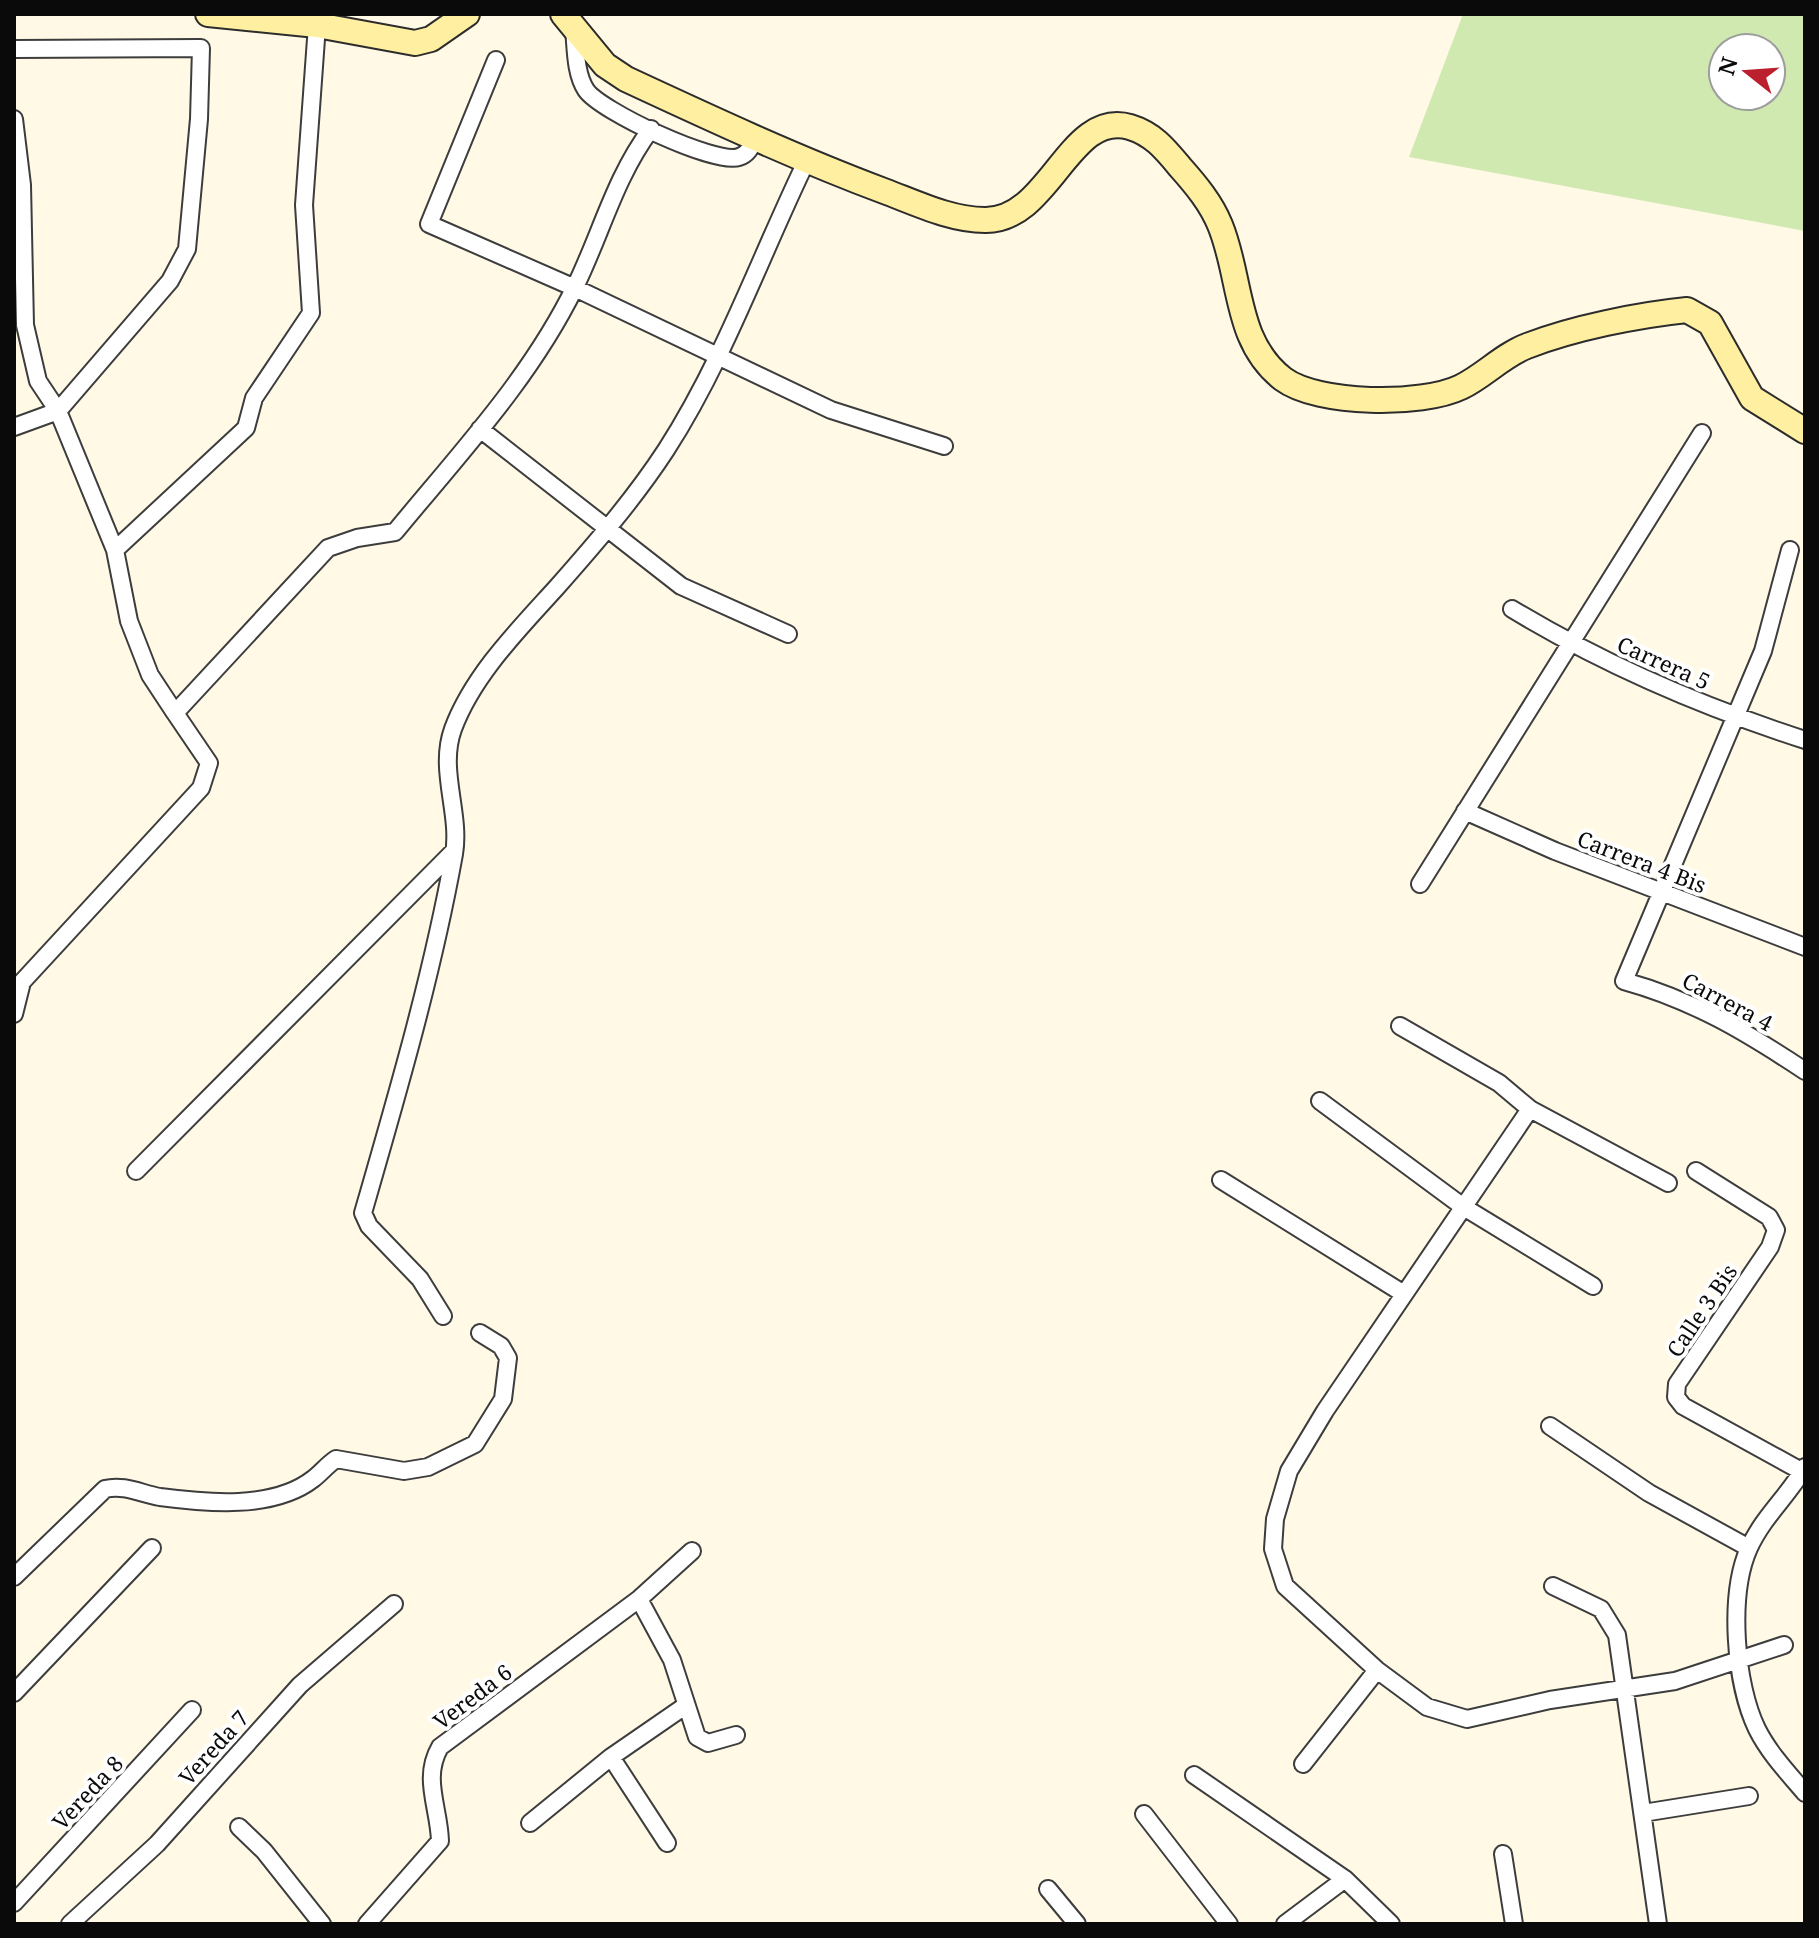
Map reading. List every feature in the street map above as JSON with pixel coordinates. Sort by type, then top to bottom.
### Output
[{"type":"main road","points":[[208,14],[317,25],[393,42],[415,43],[431,39],[467,14]]},
{"type":"main road","points":[[568,21],[605,65],[626,79],[806,162],[950,215],[985,220],[1005,217],[1027,203],[1080,143],[1097,129],[1115,124],[1131,127],[1160,143],[1212,206],[1222,229],[1253,347],[1267,365],[1288,382],[1364,401],[1434,397],[1462,387],[1526,346],[1687,310],[1710,323],[1752,398],[1805,431]]},
{"type":"street","points":[[568,21],[587,91],[621,115],[730,158],[744,155],[755,139]]},
{"type":"street","points":[[115,550],[246,428],[254,398],[311,313],[304,205],[317,25]]},
{"type":"street","points":[[14,49],[201,48],[199,119],[187,249],[170,281],[58,411],[14,427]]},
{"type":"street","points":[[496,60],[429,224],[575,288],[831,410],[944,446]]},
{"type":"street","points":[[14,119],[22,185],[25,325],[38,381],[58,411],[115,550],[129,621],[150,675],[209,763],[201,788],[22,982],[14,1014]]},
{"type":"street","points":[[175,713],[328,548],[357,538],[395,532],[480,429],[524,375],[575,288],[631,156],[651,129]]},
{"type":"street","points":[[443,1316],[420,1279],[369,1226],[363,1213],[403,1076],[455,850],[447,755],[454,728],[510,639],[607,530],[666,449],[717,358],[806,162]]},
{"type":"street","points":[[480,429],[681,586],[788,634]]},
{"type":"street","points":[[1420,884],[1702,433]]},
{"type":"street","points":[[1661,891],[1767,640],[1790,550]]},
{"type":"street","name":"Carrera 5","points":[[1512,609],[1570,644],[1735,718],[1805,740]]},
{"type":"street","name":"Carrera 4 Bis","points":[[1465,811],[1555,851],[1805,947]]},
{"type":"street","points":[[136,1171],[455,850]]},
{"type":"street","name":"Carrera 4","points":[[1661,891],[1624,981],[1673,994],[1744,1031],[1805,1071]]},
{"type":"street","points":[[1400,1026],[1499,1083],[1530,1109],[1668,1183]]},
{"type":"street","points":[[1320,1101],[1462,1206],[1593,1286]]},
{"type":"street","points":[[1530,1109],[1462,1206],[1289,1471],[1275,1519],[1273,1549],[1285,1586],[1316,1618],[1377,1670],[1427,1707],[1467,1719],[1675,1681],[1784,1645]]},
{"type":"street","name":"Calle 3 Bis","points":[[1696,1171],[1769,1217],[1776,1230],[1770,1247],[1677,1384],[1676,1397],[1683,1406],[1804,1470]]},
{"type":"street","points":[[1221,1180],[1404,1294]]},
{"type":"street","points":[[14,1577],[105,1489],[116,1486],[150,1495],[218,1504],[284,1492],[312,1480],[336,1459],[352,1459],[404,1471],[428,1467],[475,1444],[503,1399],[508,1358],[501,1346],[480,1333]]},
{"type":"street","points":[[1550,1426],[1649,1493],[1749,1548]]},
{"type":"street","points":[[1804,1470],[1768,1514],[1749,1548],[1738,1586],[1739,1660],[1744,1693],[1757,1728],[1772,1754],[1805,1793]]},
{"type":"street","points":[[14,1693],[152,1548]]},
{"type":"street","name":"Vereda 6","points":[[367,1924],[440,1841],[430,1777],[432,1760],[440,1747],[639,1599],[692,1551]]},
{"type":"street","points":[[1553,1586],[1601,1609],[1617,1635],[1658,1924]]},
{"type":"street","points":[[639,1599],[672,1660],[697,1737],[708,1743],[736,1735]]},
{"type":"street","name":"Vereda 7","points":[[70,1924],[157,1844],[300,1685],[394,1604]]},
{"type":"street","points":[[1303,1764],[1377,1670]]},
{"type":"street","points":[[530,1823],[611,1757],[685,1706]]},
{"type":"street","name":"Vereda 8","points":[[14,1903],[192,1710]]},
{"type":"street","points":[[611,1757],[667,1843]]},
{"type":"street","points":[[1194,1775],[1345,1879],[1391,1924]]},
{"type":"street","points":[[1643,1813],[1749,1796]]},
{"type":"street","points":[[1144,1814],[1229,1924]]},
{"type":"street","points":[[239,1827],[264,1851],[322,1924]]},
{"type":"street","points":[[1503,1854],[1514,1924]]},
{"type":"street","points":[[1285,1924],[1345,1879]]},
{"type":"street","points":[[1048,1889],[1077,1924]]},
{"type":"green space","points":[[1463,14],[1805,14],[1805,231],[1409,157]]}]
